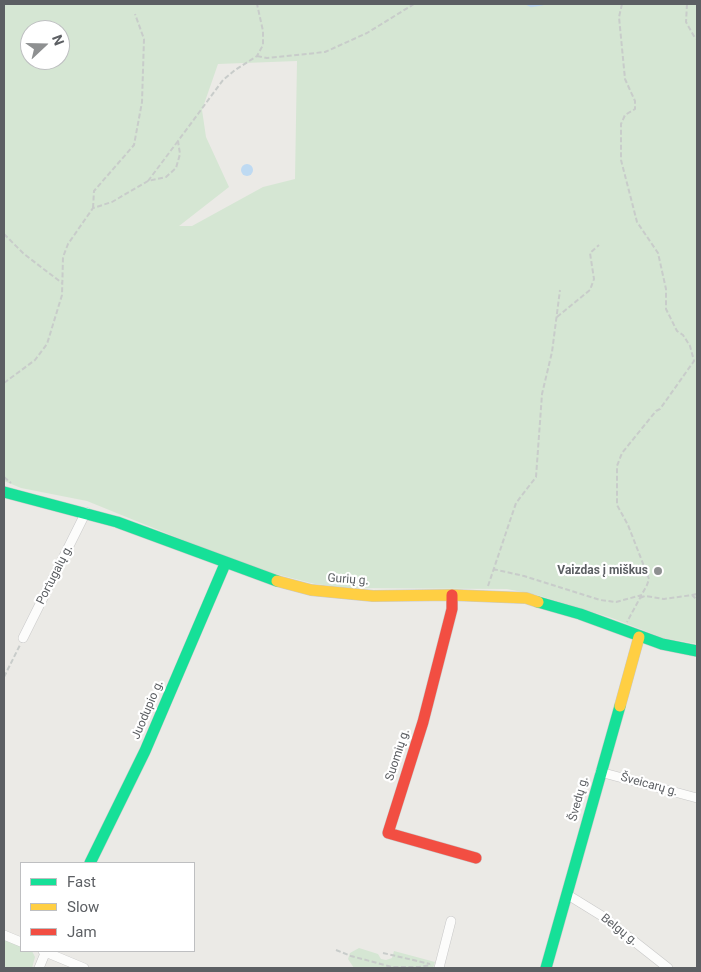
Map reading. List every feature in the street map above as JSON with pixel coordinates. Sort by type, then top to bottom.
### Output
[{"type":"street","name":"Gurių g.","points":[[4,492],[86,512],[146,532],[225,564],[284,584],[311,590],[374,596],[509,596],[542,602],[639,637],[680,649],[697,651]]},
{"type":"street","name":"Portugalų g.","points":[[24,638],[86,512]]},
{"type":"street","name":"Juodupio g.","points":[[90,862],[145,751],[225,564]]},
{"type":"street","name":"Suomių g.","points":[[452,595],[452,608],[423,722],[388,833],[476,858]]},
{"type":"street","name":"Švedų g.","points":[[546,968],[568,896],[600,772],[639,637]]},
{"type":"street","name":"Šveicarų g.","points":[[600,772],[697,798]]},
{"type":"street","name":"Belgų g.","points":[[568,896],[602,916],[668,968]]},
{"type":"street","points":[[439,968],[451,921]]},
{"type":"street","points":[[4,935],[20,942]]},
{"type":"street","points":[[39,968],[45,952]]},
{"type":"street","points":[[47,952],[84,968]]},
{"type":"path","points":[[148,181],[224,80],[235,70],[258,56],[263,45],[263,38],[257,4]]},
{"type":"path","points":[[258,56],[267,58],[325,52],[367,33],[414,4]]},
{"type":"path","points":[[622,4],[619,17],[624,79],[635,101],[634,109],[625,115],[621,124],[621,160],[637,222],[658,253],[666,289],[666,309],[676,331],[683,335],[690,346],[694,361],[665,403],[656,410],[622,453],[617,466],[617,504],[628,524],[648,574],[647,585],[622,630]]},
{"type":"path","points":[[687,4],[686,22],[694,38],[697,39]]},
{"type":"path","points":[[4,383],[34,360],[47,344],[57,316],[62,283],[63,257],[68,244],[93,208],[94,191],[134,145],[142,102],[144,39],[135,14]]},
{"type":"path","points":[[93,208],[112,202],[148,181],[166,177],[176,168],[180,154],[178,141]]},
{"type":"path","points":[[4,234],[24,254],[62,283]]},
{"type":"path","points":[[557,318],[590,290],[594,279],[590,253],[599,245]]},
{"type":"path","points":[[485,596],[516,503],[536,477],[542,394],[552,352],[560,290]]},
{"type":"path","points":[[493,569],[524,576],[600,600],[616,602],[642,595]]},
{"type":"path","points":[[640,598],[646,596],[664,599],[697,594]]},
{"type":"path","points":[[692,595],[697,600]]},
{"type":"path","points":[[4,677],[24,638]]},
{"type":"path","points":[[336,950],[393,968],[423,967],[432,964],[383,953]]},
{"type":"green space","points":[[4,4],[697,4],[697,644],[663,638],[612,618],[537,595],[507,589],[349,588],[315,584],[252,568],[87,501],[21,488],[4,481]],"holes":[[[297,61],[295,179],[263,187],[192,226],[179,226],[229,187],[206,137],[202,110],[218,64]]]},
{"type":"green space","points":[[4,938],[20,945],[20,952],[32,952],[35,957],[32,968],[4,968]]},
{"type":"green space","points":[[359,948],[378,954],[381,959],[386,960],[392,958],[394,951],[435,962],[433,968],[354,968],[348,959],[350,953]]},
{"type":"water","points":[[249,164],[252,165],[252,175],[245,176],[242,175],[241,168],[242,165]]},
{"type":"waterway","points":[[527,4],[531,6],[543,4]]},
{"type":"traffic: fast","points":[[4,492],[117,522],[277,581]]},
{"type":"traffic: fast","points":[[90,862],[145,751],[225,564]]},
{"type":"traffic: fast","points":[[538,602],[580,614],[662,644],[697,651]]},
{"type":"traffic: fast","points":[[546,968],[620,706]]},
{"type":"traffic: slow","points":[[277,581],[311,590],[373,596],[452,595],[526,598],[538,602]]},
{"type":"traffic: slow","points":[[620,706],[639,637]]},
{"type":"traffic: jam","points":[[452,595],[452,609],[423,722],[388,833],[476,858]]},
{"type":"place","name":"Vaizdas į miškus","points":[[658,571]]}]
